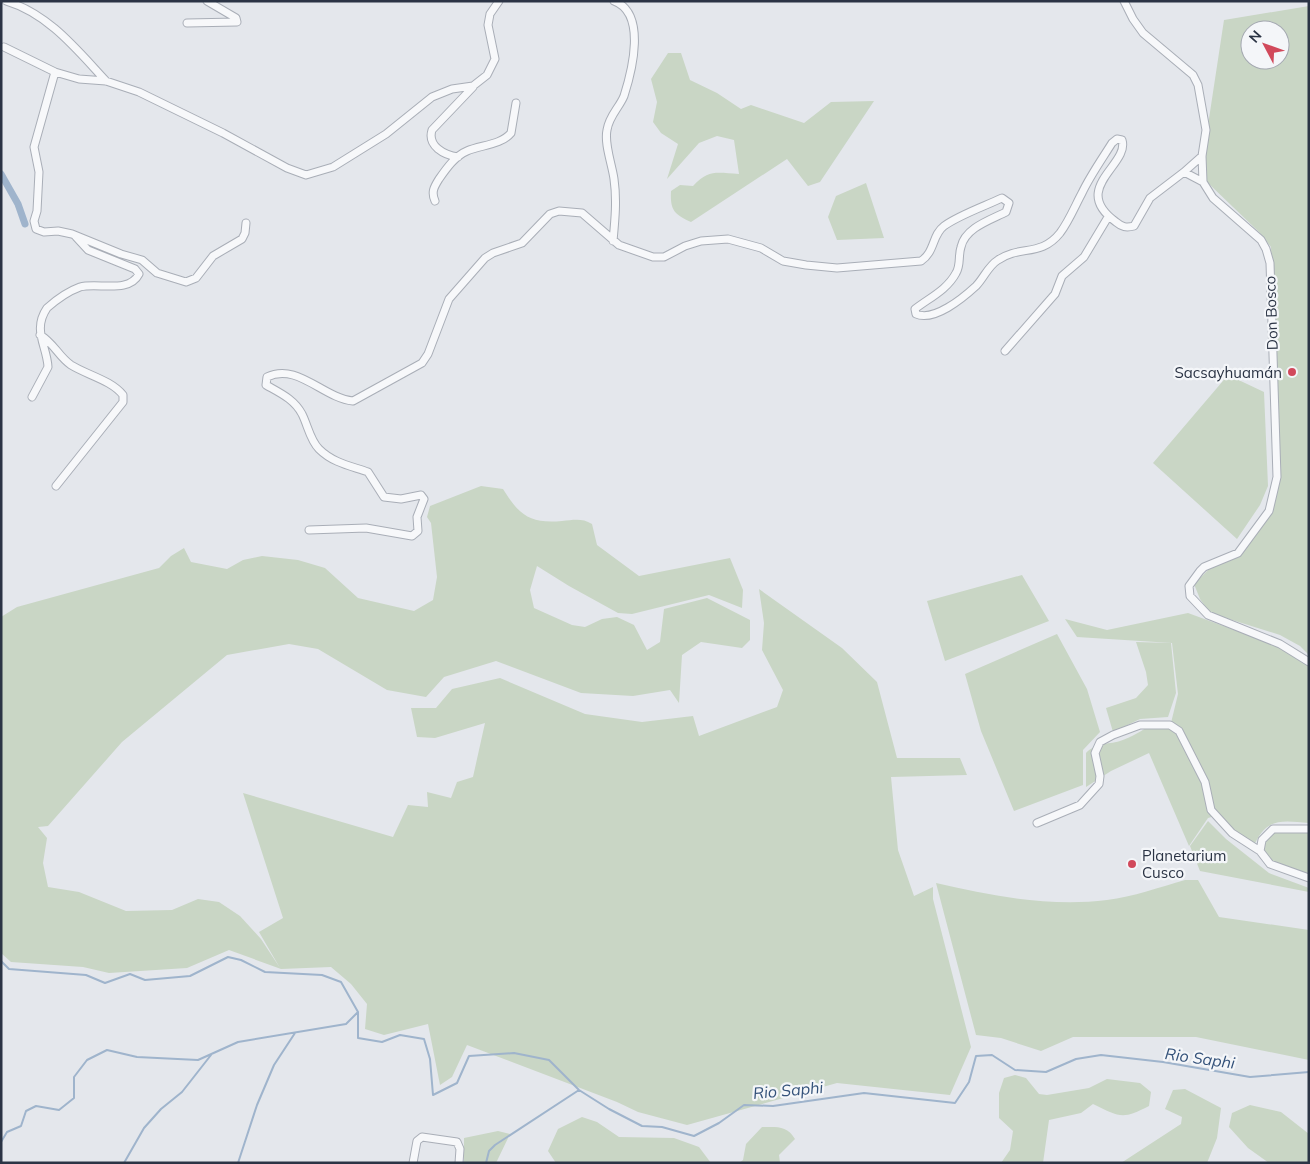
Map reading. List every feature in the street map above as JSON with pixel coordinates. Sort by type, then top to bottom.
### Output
[{"type":"street","points":[[6,1],[28,10],[68,39],[106,81]]},
{"type":"street","points":[[187,23],[237,22],[236,18],[228,12],[207,1]]},
{"type":"street","points":[[458,157],[446,154],[432,144],[430,135],[432,130],[487,75],[495,59],[488,25],[490,14],[499,1]]},
{"type":"street","points":[[613,240],[616,193],[606,131],[612,113],[623,98],[634,51],[632,18],[614,1]]},
{"type":"street","points":[[1124,1],[1143,33],[1193,75],[1198,85],[1206,130],[1202,156],[1203,182],[1184,172]]},
{"type":"street","points":[[4,47],[55,72],[79,79],[106,81],[139,92],[223,133],[287,168],[306,175],[333,167],[386,134],[432,96],[452,89],[474,86]]},
{"type":"street","points":[[55,72],[34,146],[38,172],[37,211],[34,225],[44,232],[58,231],[72,234],[120,254],[142,260],[157,273],[186,282],[196,278],[213,256],[242,239],[246,223]]},
{"type":"street","points":[[435,201],[432,192],[435,185],[458,157],[466,152],[507,137],[513,128],[516,103]]},
{"type":"street","points":[[309,530],[366,528],[412,536],[418,531],[417,517],[424,500],[421,495],[400,499],[384,497],[368,472],[348,467],[328,456],[314,442],[295,404],[266,385],[267,377],[286,373],[294,374],[326,392],[353,401],[422,363],[428,354],[449,299],[485,258],[522,243],[550,214],[559,211],[582,213],[623,247],[653,257],[664,257],[685,246],[701,241],[728,239],[761,248],[783,261],[806,266],[837,268],[921,261],[929,256],[936,236],[944,226],[1002,198],[1007,199],[1009,202],[1006,212],[978,226],[965,237],[961,245],[960,264],[949,282],[936,295],[915,309],[916,314],[925,316],[935,313],[960,299],[975,287],[997,260],[1020,252],[1032,251],[1051,242],[1070,217],[1082,191],[1112,143],[1117,139],[1122,140],[1122,150],[1104,179],[1098,196],[1100,205],[1108,217],[1120,226],[1127,228],[1134,226],[1150,198],[1202,156]]},
{"type":"street","name":"Don Bosco","points":[[1203,182],[1213,198],[1261,240],[1268,255],[1277,478],[1269,510],[1264,518],[1238,553],[1204,567],[1200,571],[1190,586],[1190,596],[1208,615],[1280,644],[1309,662]]},
{"type":"street","points":[[1005,351],[1055,294],[1062,276],[1084,257],[1108,217]]},
{"type":"street","points":[[32,397],[48,367],[40,335],[44,313],[52,303],[80,287],[117,286],[136,279],[140,274],[135,269],[88,250],[72,234]]},
{"type":"street","points":[[40,335],[50,342],[58,353],[72,366],[124,395],[122,402],[56,486]]},
{"type":"street","points":[[1037,823],[1080,805],[1099,784],[1100,776],[1095,753],[1100,742],[1140,725],[1170,725],[1179,731],[1205,782],[1211,810],[1232,832],[1260,851],[1270,864],[1309,878]]},
{"type":"street","points":[[1260,851],[1262,840],[1273,829],[1309,829]]},
{"type":"street","points":[[413,1163],[417,1141],[422,1137],[457,1142],[460,1149],[459,1163]]},
{"type":"green space","name":"Sacsayhuamán","points":[[1309,6],[1309,655],[1300,646],[1280,635],[1210,613],[1200,599],[1194,584],[1217,561],[1246,544],[1270,511],[1278,477],[1271,247],[1259,232],[1207,182],[1203,158],[1224,20]]},
{"type":"green space","points":[[668,53],[681,53],[690,80],[717,93],[741,109],[751,105],[804,123],[831,102],[874,101],[820,182],[808,186],[787,159],[691,222],[674,211],[671,203],[671,191],[680,185],[693,186],[709,174],[739,174],[734,140],[717,136],[699,143],[667,179],[678,144],[661,133],[653,122],[657,102],[651,79]]},
{"type":"green space","points":[[866,183],[884,238],[837,240],[828,217],[836,196]]},
{"type":"green space","points":[[1228,375],[1264,392],[1268,486],[1260,505],[1237,539],[1153,463]]},
{"type":"green space","points":[[481,486],[503,489],[520,511],[533,519],[551,522],[581,520],[592,524],[597,545],[639,576],[730,558],[743,590],[742,608],[709,595],[632,614],[618,613],[537,566],[530,590],[534,608],[572,625],[585,627],[602,619],[617,617],[634,625],[647,650],[660,642],[664,609],[707,598],[750,620],[750,640],[742,648],[701,642],[682,655],[679,703],[670,690],[633,696],[581,693],[496,661],[444,677],[426,697],[387,690],[318,649],[289,644],[227,655],[122,742],[48,826],[38,827],[47,838],[43,863],[48,887],[79,892],[126,911],[172,910],[198,899],[219,902],[240,916],[261,939],[280,968],[259,932],[283,918],[243,793],[393,837],[408,805],[428,807],[427,792],[451,798],[457,782],[473,777],[485,723],[435,738],[417,737],[411,708],[436,708],[452,689],[500,678],[585,714],[642,722],[693,716],[699,736],[777,707],[783,690],[762,650],[764,623],[759,589],[842,648],[877,682],[897,758],[960,758],[967,775],[891,777],[898,850],[914,896],[933,887],[933,899],[971,1047],[950,1095],[837,1083],[687,1125],[638,1112],[617,1102],[467,1045],[452,1077],[440,1085],[428,1024],[384,1035],[365,1029],[367,1004],[351,984],[331,967],[281,969],[229,950],[187,968],[109,973],[83,967],[11,962],[1,953],[1,617],[17,607],[159,568],[171,556],[184,548],[191,562],[227,569],[243,560],[262,556],[298,560],[325,568],[358,598],[414,611],[433,600],[437,577],[431,523],[427,517],[430,506]]},
{"type":"green space","points":[[1022,575],[1049,621],[945,661],[927,601]]},
{"type":"green space","points":[[1188,613],[1267,642],[1301,658],[1309,665],[1309,823],[1290,821],[1268,826],[1258,838],[1253,848],[1215,816],[1208,818],[1189,846],[1149,753],[1111,771],[1086,787],[1086,753],[1090,749],[1098,745],[1128,738],[1152,723],[1171,723],[1178,694],[1172,643],[1077,637],[1065,619],[1107,630]]},
{"type":"green space","points":[[1057,634],[1087,689],[1100,732],[1083,750],[1083,785],[1014,811],[981,731],[965,674]]},
{"type":"green space","points":[[1136,642],[1171,643],[1176,693],[1168,717],[1140,719],[1113,732],[1106,708],[1136,698],[1148,685],[1146,672]]},
{"type":"green space","points":[[1208,821],[1226,839],[1269,873],[1309,888],[1309,892],[1200,871],[1190,846]]},
{"type":"green space","points":[[1274,830],[1309,832],[1309,878],[1260,856],[1262,840]]},
{"type":"green space","points":[[1185,880],[1198,880],[1219,917],[1309,930],[1309,1060],[1196,1037],[1073,1037],[1041,1051],[1001,1038],[976,1035],[936,883],[1021,899],[1086,902],[1117,899]]},
{"type":"green space","points":[[1015,1075],[1026,1078],[1039,1094],[1047,1095],[1089,1088],[1107,1079],[1140,1083],[1151,1092],[1149,1106],[1127,1115],[1121,1115],[1109,1112],[1093,1104],[1081,1113],[1049,1120],[1043,1163],[1001,1163],[1010,1150],[1013,1131],[999,1118],[999,1093],[1004,1078]]},
{"type":"green space","points":[[1185,1089],[1221,1108],[1217,1138],[1207,1163],[1121,1163],[1181,1124],[1182,1117],[1165,1109],[1173,1090]]},
{"type":"green space","points":[[1250,1105],[1281,1112],[1309,1134],[1309,1163],[1269,1163],[1248,1148],[1229,1127],[1232,1113]]},
{"type":"green space","points":[[582,1117],[597,1122],[619,1137],[674,1138],[699,1147],[711,1163],[556,1163],[548,1151],[558,1129]]},
{"type":"green space","points":[[762,1127],[785,1129],[795,1139],[779,1155],[780,1163],[739,1163],[743,1160],[746,1144]]},
{"type":"green space","points":[[498,1131],[510,1134],[496,1163],[464,1163],[464,1138]]},
{"type":"waterway","points":[[1,174],[18,204],[25,224]]},
{"type":"waterway","name":"Rio Saphi","points":[[1,961],[9,969],[86,975],[105,983],[130,974],[145,980],[190,976],[228,957],[241,960],[265,972],[322,975],[341,982],[358,1012],[358,1038],[382,1042],[400,1035],[424,1039],[430,1059],[433,1095],[457,1083],[469,1056],[514,1053],[549,1060],[579,1090],[609,1109],[642,1126],[662,1127],[694,1136],[719,1123],[744,1105],[773,1106],[864,1093],[955,1103],[969,1082],[976,1056],[992,1055],[1015,1070],[1046,1072],[1076,1059],[1101,1055],[1163,1062],[1250,1077],[1309,1072]]},
{"type":"waterway","points":[[1,1142],[7,1132],[21,1126],[26,1111],[36,1106],[59,1110],[74,1098],[74,1077],[87,1060],[107,1050],[137,1057],[198,1060],[238,1042],[346,1024],[358,1012]]},
{"type":"waterway","points":[[238,1163],[257,1105],[274,1065],[295,1033]]},
{"type":"waterway","points":[[124,1163],[144,1128],[161,1109],[182,1092],[211,1055]]},
{"type":"waterway","points":[[486,1163],[489,1151],[495,1145],[579,1090]]},
{"type":"place","name":"Sacsayhuamán","points":[[1292,372]]},
{"type":"place","name":"Planetarium Cusco","points":[[1132,864]]}]
